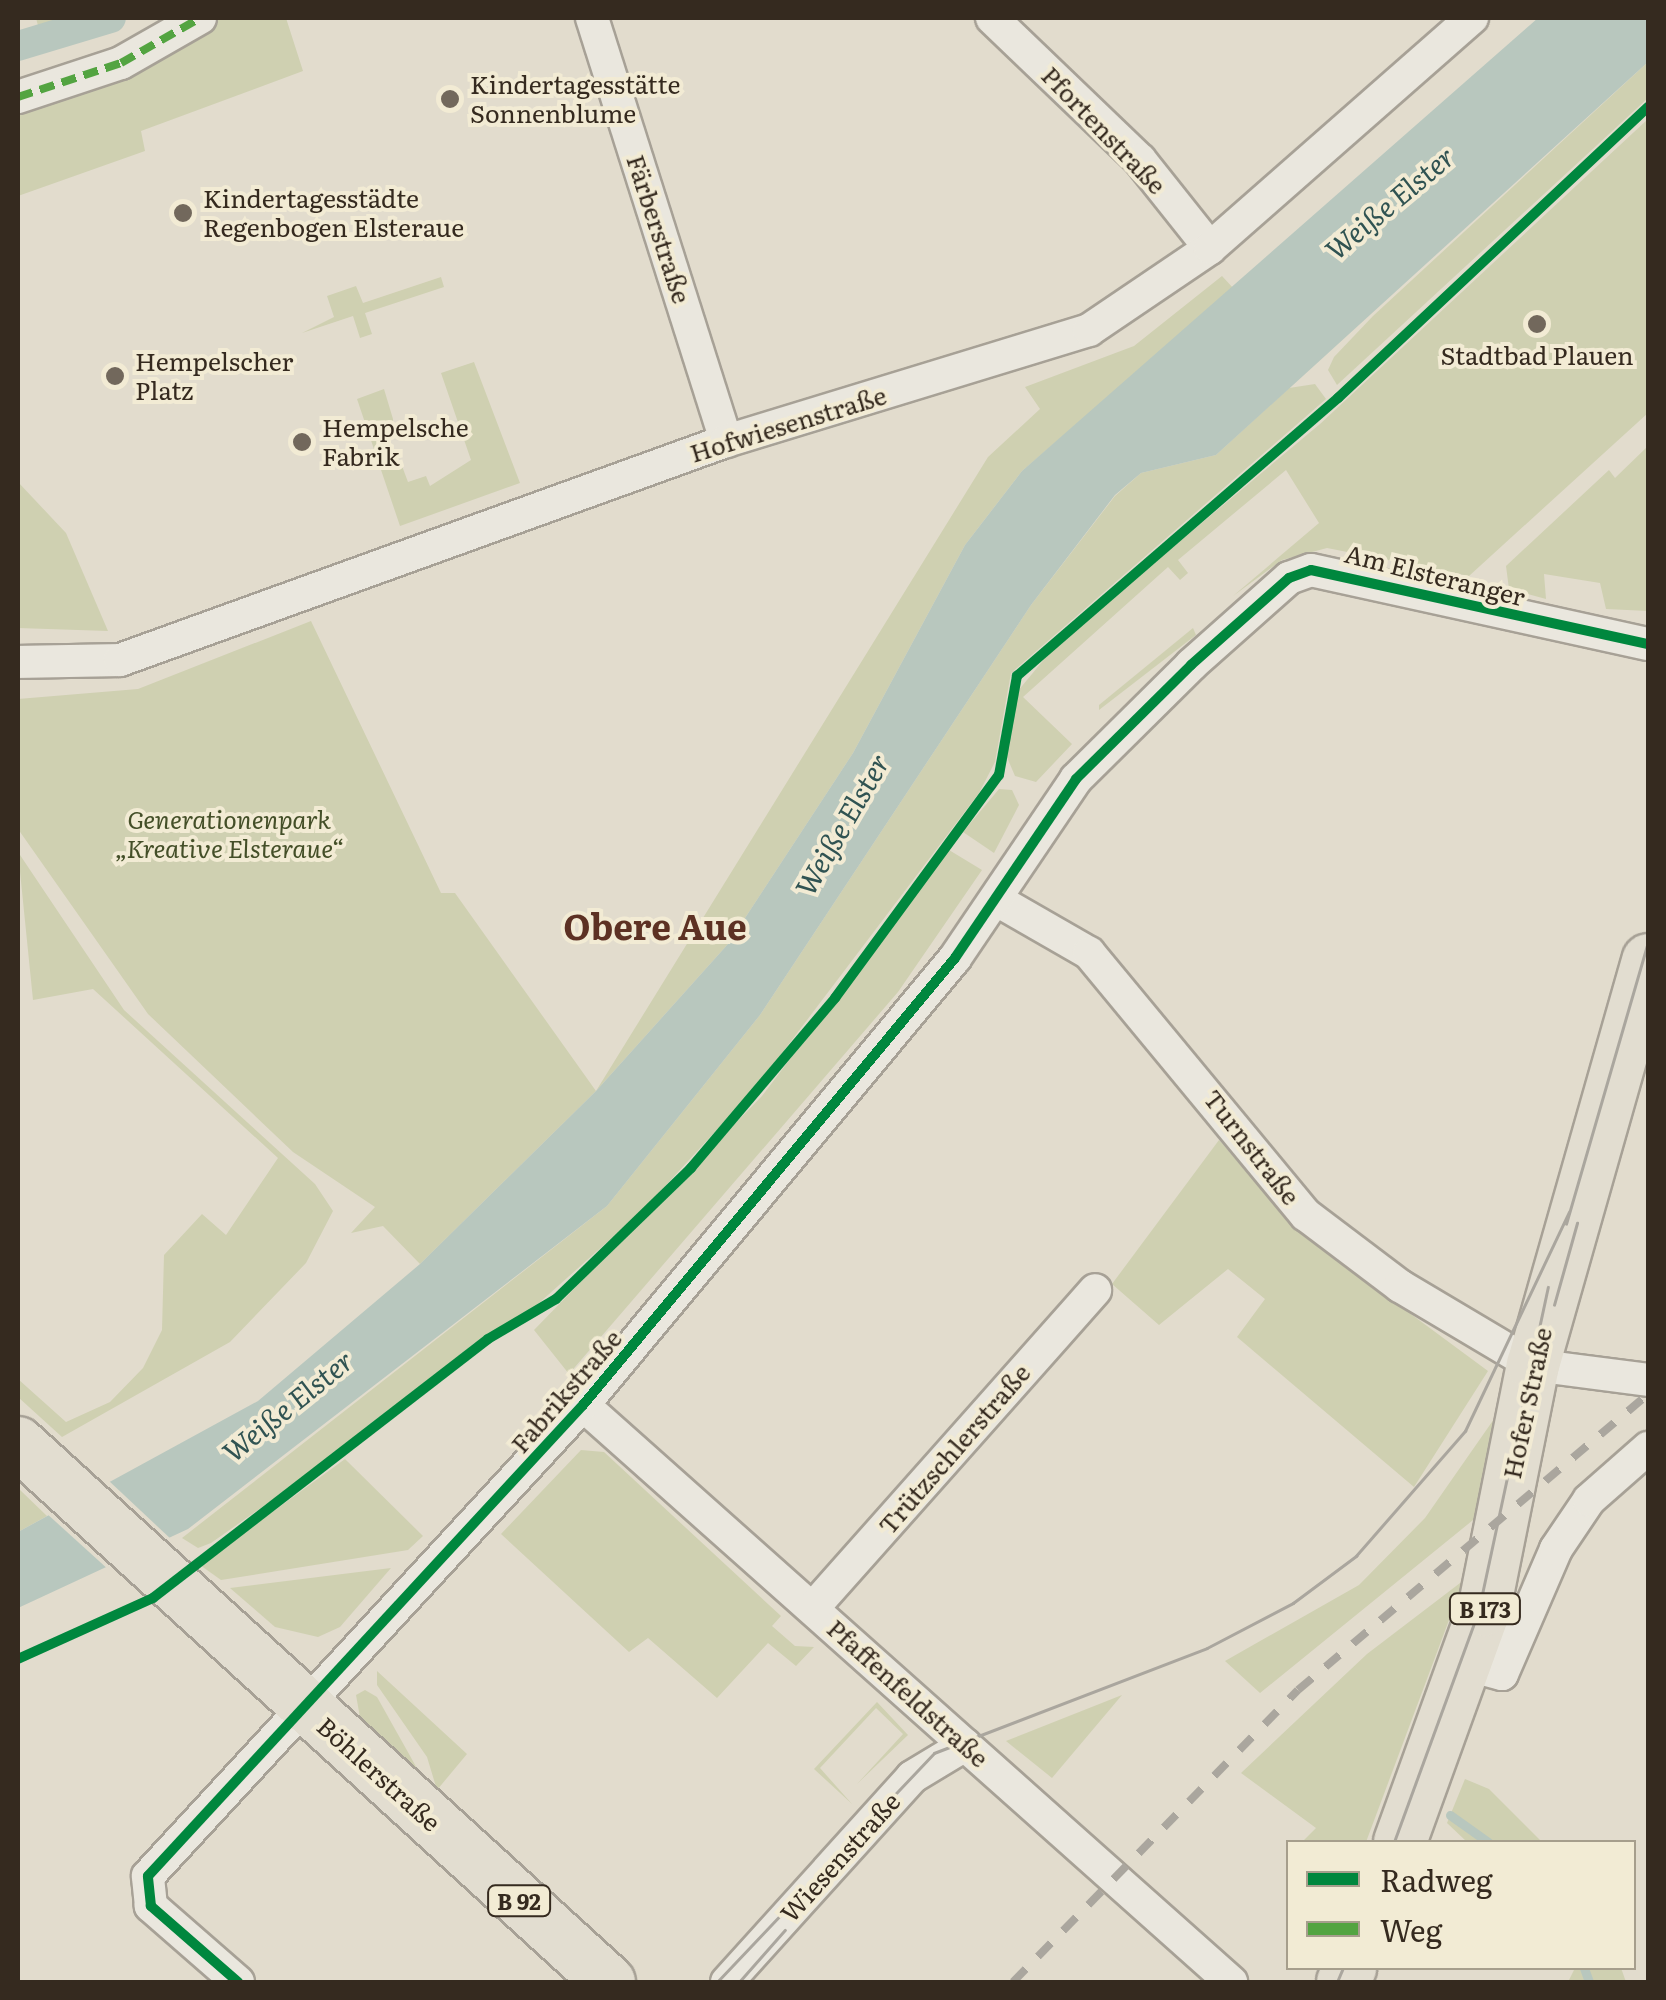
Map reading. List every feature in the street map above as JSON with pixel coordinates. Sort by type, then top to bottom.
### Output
[{"type":"main road","name":"Hofer Straße","points":[[1401,1840],[1468,1665],[1533,1364],[1648,960]]},
{"type":"main road","name":"Böhlerstraße","points":[[34,1458],[168,1576],[303,1705],[608,1982]]},
{"type":"street","points":[[18,97],[122,63],[200,18]]},
{"type":"street","name":"Färberstraße","points":[[592,18],[726,442]]},
{"type":"street","name":"Pfortenstraße","points":[[992,18],[1140,160],[1210,248]]},
{"type":"street","name":"Hofwiesenstraße","points":[[18,662],[120,660],[726,442],[1088,330],[1210,248],[1472,18]]},
{"type":"street","name":"Am Elsteranger","points":[[997,900],[1076,779],[1290,578],[1335,570],[1648,644]]},
{"type":"street","name":"Turnstraße","points":[[997,900],[1088,953],[1306,1215],[1400,1286],[1533,1364]]},
{"type":"street","name":"Fabrikstraße","points":[[238,1982],[143,1888],[303,1705],[583,1406],[997,900]]},
{"type":"street","name":"Trützschlerstraße","points":[[813,1608],[1095,1290]]},
{"type":"street","points":[[1533,1364],[1648,1380]]},
{"type":"street","name":"Pfaffenfeldstraße","points":[[583,1406],[1230,1982]]},
{"type":"street","points":[[1468,1665],[1502,1674],[1556,1549],[1589,1500],[1648,1448]]},
{"type":"street","name":"Wiesenstraße","points":[[727,1982],[912,1777],[965,1745]]},
{"type":"green space","points":[[36,18],[90,18],[40,33]]},
{"type":"green space","points":[[206,18],[286,18],[303,71],[141,131],[145,151],[18,196],[18,102]]},
{"type":"green space","points":[[1648,62],[1648,98],[1337,385],[1328,370],[1334,357],[1373,316]]},
{"type":"green space","name":"Stadtbad Plauen","points":[[1648,119],[1648,413],[1469,576],[1327,548],[1282,560],[1233,596],[1319,523],[1286,470],[1178,560],[1188,573],[1180,580],[1168,567],[1023,697],[1072,744],[1036,782],[1015,776],[1006,755],[1013,697],[1056,645],[1320,424]]},
{"type":"green space","points":[[1222,276],[1234,289],[1022,471],[965,545],[853,753],[728,944],[596,1091],[988,457],[1040,409],[1025,387],[1134,346]]},
{"type":"green space","points":[[441,277],[444,287],[365,313],[372,334],[360,338],[353,316],[302,333],[334,317],[327,296],[356,286],[363,303]]},
{"type":"green space","points":[[474,362],[520,483],[400,526],[357,399],[384,389],[393,419],[392,438],[380,442],[386,461],[402,466],[408,482],[426,476],[430,486],[471,460],[441,373]]},
{"type":"green space","points":[[1315,384],[1326,399],[1011,673],[995,762],[979,793],[757,1086],[644,1209],[529,1312],[473,1344],[373,1429],[211,1543],[198,1548],[182,1538],[607,1206],[760,1015],[1031,605],[1115,496],[1141,473],[1216,455],[1289,388]]},
{"type":"green space","points":[[1648,446],[1648,611],[1606,609],[1600,583],[1544,574],[1546,599],[1509,589],[1506,566],[1609,470],[1615,478]]},
{"type":"green space","points":[[18,482],[66,533],[108,631],[18,628]]},
{"type":"green space","name":"Generationenpark „Kreative Elsteraue“","points":[[311,621],[441,893],[455,893],[596,1091],[420,1264],[383,1226],[351,1233],[375,1207],[293,1152],[148,1014],[18,829],[18,699],[138,689]]},
{"type":"green space","points":[[1193,628],[1196,635],[1099,710],[1099,705]]},
{"type":"green space","points":[[999,789],[1012,790],[1019,805],[994,853],[963,832]]},
{"type":"green space","points":[[949,850],[982,870],[898,992],[569,1374],[534,1330],[762,1096]]},
{"type":"green space","points":[[18,852],[124,1010],[315,1184],[333,1211],[306,1263],[230,1342],[62,1437],[18,1397],[18,1379],[66,1422],[110,1402],[143,1368],[162,1330],[164,1255],[202,1214],[226,1235],[278,1158],[93,989],[33,1000]]},
{"type":"green space","points":[[1219,1140],[1297,1230],[1488,1371],[1414,1487],[1237,1337],[1265,1299],[1228,1269],[1159,1325],[1112,1284]]},
{"type":"green space","points":[[1494,1419],[1478,1516],[1260,1693],[1225,1661],[1359,1585],[1425,1518]]},
{"type":"green space","points":[[581,1450],[604,1452],[781,1616],[772,1626],[795,1646],[814,1647],[796,1666],[768,1643],[717,1698],[648,1638],[629,1652],[501,1534]]},
{"type":"green space","points":[[345,1459],[423,1536],[408,1550],[221,1580],[200,1565]]},
{"type":"green space","points":[[18,1488],[47,1516],[18,1532]]},
{"type":"green space","points":[[391,1568],[340,1627],[318,1637],[275,1627],[230,1588]]},
{"type":"green space","points":[[1464,1580],[1367,1840],[1304,1840],[1316,1828],[1241,1773],[1367,1654]]},
{"type":"green space","points":[[377,1671],[467,1754],[437,1790],[427,1757],[377,1685]]},
{"type":"green space","points":[[365,1690],[377,1697],[423,1779],[361,1723],[356,1695]]},
{"type":"green space","points":[[1122,1695],[1052,1778],[1006,1741]]},
{"type":"green space","points":[[877,1702],[908,1735],[857,1784],[903,1734],[876,1708],[820,1768],[852,1804],[814,1769]]},
{"type":"green space","points":[[1465,1779],[1489,1789],[1540,1840],[1465,1840],[1447,1823]]},
{"type":"green space","points":[[1574,1970],[1622,1970],[1626,1982],[1568,1982]]},
{"type":"water","name":"Weiße Elster","points":[[1538,18],[1648,18],[1648,62],[1216,455],[1141,473],[1115,495],[1031,605],[760,1015],[607,1206],[188,1529],[18,1608],[18,1532],[258,1401],[420,1264],[596,1091],[728,944],[853,753],[965,545],[1022,471]]},
{"type":"pier","points":[[108,1480],[173,1541],[110,1571],[45,1512]]},
{"type":"waterway","points":[[18,46],[111,18]]},
{"type":"waterway","points":[[1450,1815],[1485,1840]]},
{"type":"waterway","points":[[1585,1970],[1589,1982]]},
{"type":"tram line","points":[[1566,1224],[1648,941]]},
{"type":"tram line","points":[[717,1982],[934,1753],[1207,1648],[1293,1603],[1356,1556],[1465,1431],[1569,1212]]},
{"type":"tram line","points":[[1554,1305],[1577,1223]]},
{"type":"tram line","points":[[1395,1840],[1478,1613],[1548,1287]]},
{"type":"tram line","points":[[739,1982],[785,1930]]},
{"type":"tram line","points":[[1337,1982],[1342,1970]]},
{"type":"railway","points":[[1013,1982],[1298,1690],[1648,1394]]},
{"type":"marked path","points":[[18,97],[121,63],[200,18]]},
{"type":"cycle path","points":[[18,1659],[153,1598],[488,1339],[556,1299],[691,1168],[835,998],[999,775],[1017,676],[1338,398],[1648,107]]},
{"type":"cycle path","points":[[238,1982],[151,1906],[148,1876],[583,1405],[955,958],[1076,779],[1191,665],[1289,578],[1311,570],[1648,644]]},
{"type":"place","name":"Kindertagesstätte Sonnenblume","points":[[450,99]]},
{"type":"place","name":"Kindertagesstädte Regenbogen Elsteraue","points":[[183,213]]},
{"type":"place","name":"Stadtbad Plauen","points":[[1537,324]]},
{"type":"place","name":"Hempelscher Platz","points":[[115,376]]},
{"type":"place","name":"Hempelsche Fabrik","points":[[302,442]]},
{"type":"district","name":"Obere Aue","points":[[655,925]]}]
